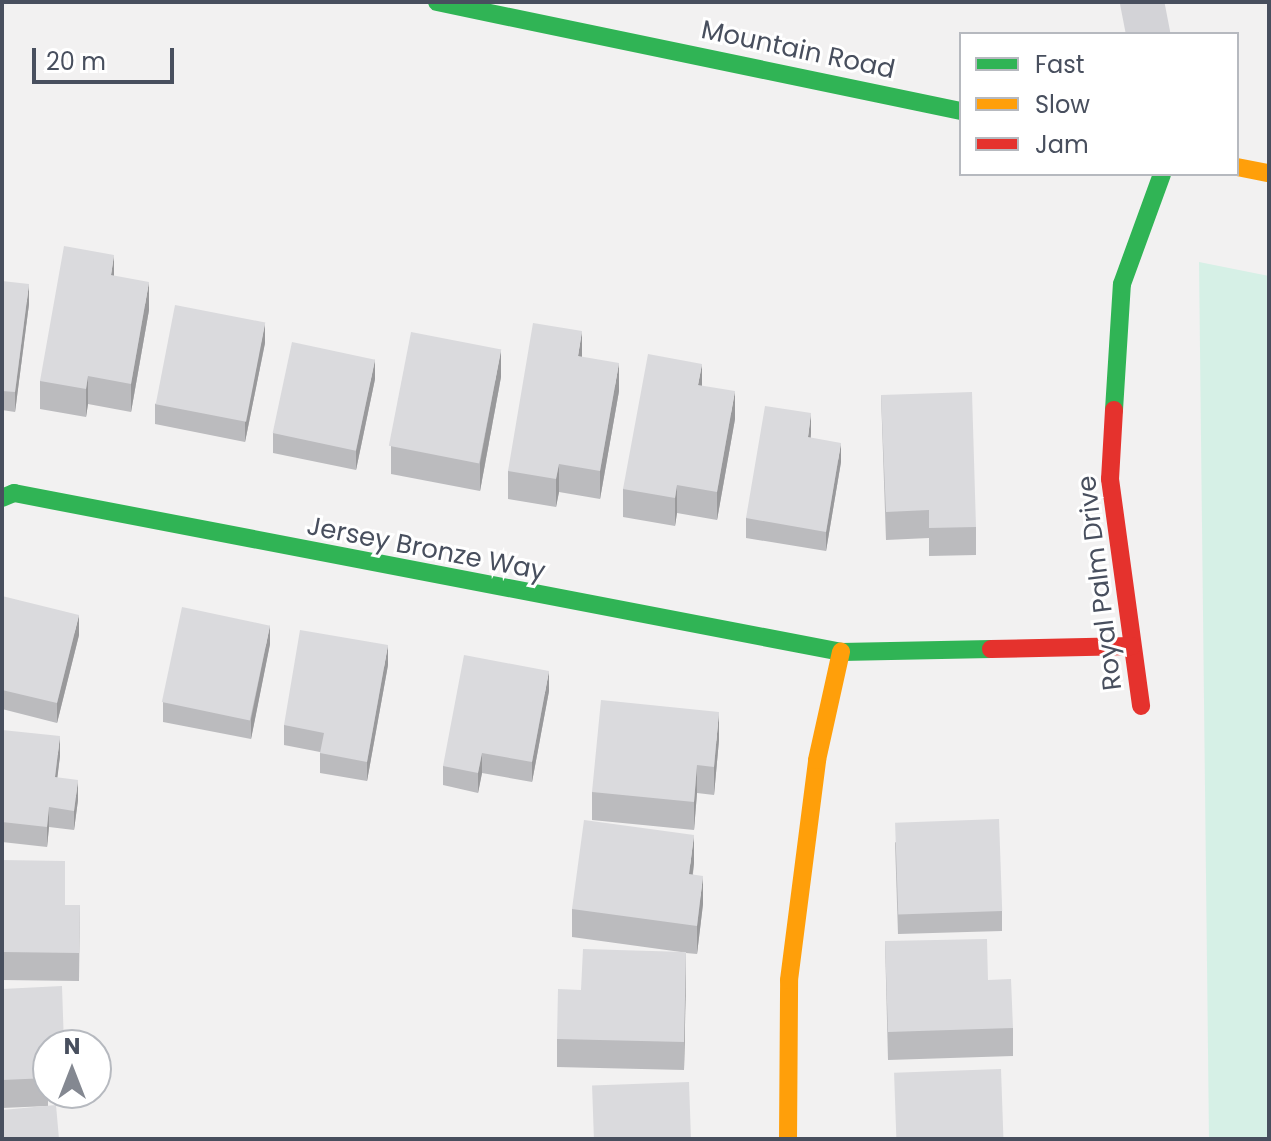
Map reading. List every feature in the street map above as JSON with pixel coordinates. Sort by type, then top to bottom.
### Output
[{"type":"street","name":"Mountain Road","points":[[437,2],[959,111]]},
{"type":"street","points":[[1142,2],[1148,32]]},
{"type":"street","points":[[1239,167],[1269,173]]},
{"type":"street","name":"Royal Palm Drive","points":[[1141,706],[1110,479],[1122,284],[1161,176]]},
{"type":"street","name":"Jersey Bronze Way","points":[[2,498],[14,493],[664,622],[841,652],[1132,646]]},
{"type":"street","points":[[788,1139],[789,980],[817,760],[841,652]]},
{"type":"green space","points":[[1199,262],[1269,276],[1269,1139],[1209,1139]]},
{"type":"building","points":[[64,246],[114,255],[111,275],[149,282],[131,384],[88,376],[86,389],[40,381]]},
{"type":"building","points":[[2,281],[29,284],[15,392],[2,391]]},
{"type":"building","points":[[175,305],[265,323],[246,422],[156,404]]},
{"type":"building","points":[[533,323],[582,331],[578,356],[619,363],[600,471],[559,464],[556,479],[508,471]]},
{"type":"building","points":[[411,332],[501,350],[479,463],[389,446]]},
{"type":"building","points":[[292,342],[375,360],[356,451],[273,433]]},
{"type":"building","points":[[648,354],[702,364],[698,385],[735,391],[717,492],[677,485],[675,498],[623,489]]},
{"type":"building","points":[[972,392],[976,527],[929,528],[929,510],[886,512],[881,395]]},
{"type":"building","points":[[765,406],[811,413],[808,437],[841,443],[826,532],[746,518]]},
{"type":"building","points":[[2,596],[79,615],[57,703],[2,690]]},
{"type":"building","points":[[182,607],[270,626],[250,721],[162,702]]},
{"type":"building","points":[[300,630],[388,645],[367,762],[320,753],[324,733],[284,725]]},
{"type":"building","points":[[464,655],[549,671],[532,762],[482,753],[478,773],[443,766]]},
{"type":"building","points":[[601,700],[719,712],[714,767],[697,765],[694,802],[592,792]]},
{"type":"building","points":[[2,730],[60,736],[55,777],[78,780],[74,811],[49,807],[47,827],[2,822]]},
{"type":"building","points":[[999,819],[1002,911],[898,915],[895,823]]},
{"type":"building","points":[[584,820],[694,835],[689,874],[703,876],[697,926],[572,909]]},
{"type":"building","points":[[2,860],[65,861],[65,905],[80,905],[79,953],[2,952]]},
{"type":"building","points":[[987,939],[988,980],[1011,979],[1013,1028],[888,1032],[885,941]]},
{"type":"building","points":[[583,949],[686,952],[684,1042],[557,1039],[558,989],[581,990]]},
{"type":"building","points":[[62,986],[63,1029],[32,1029],[32,1079],[2,1080],[2,989]]},
{"type":"building","points":[[1001,1069],[1003,1139],[896,1139],[894,1073]]},
{"type":"building","points":[[689,1082],[691,1139],[594,1139],[592,1085]]},
{"type":"building","points":[[56,1109],[59,1139],[2,1139],[2,1110]]},
{"type":"traffic: fast","points":[[437,2],[959,111]]},
{"type":"traffic: fast","points":[[1114,410],[1122,284],[1161,176]]},
{"type":"traffic: fast","points":[[2,498],[14,493],[841,652],[991,649]]},
{"type":"traffic: slow","points":[[1239,167],[1269,173]]},
{"type":"traffic: slow","points":[[788,1139],[789,980],[817,760],[841,652]]},
{"type":"traffic: jam","points":[[1114,410],[1110,479],[1141,706]]},
{"type":"traffic: jam","points":[[991,649],[1132,646]]}]
